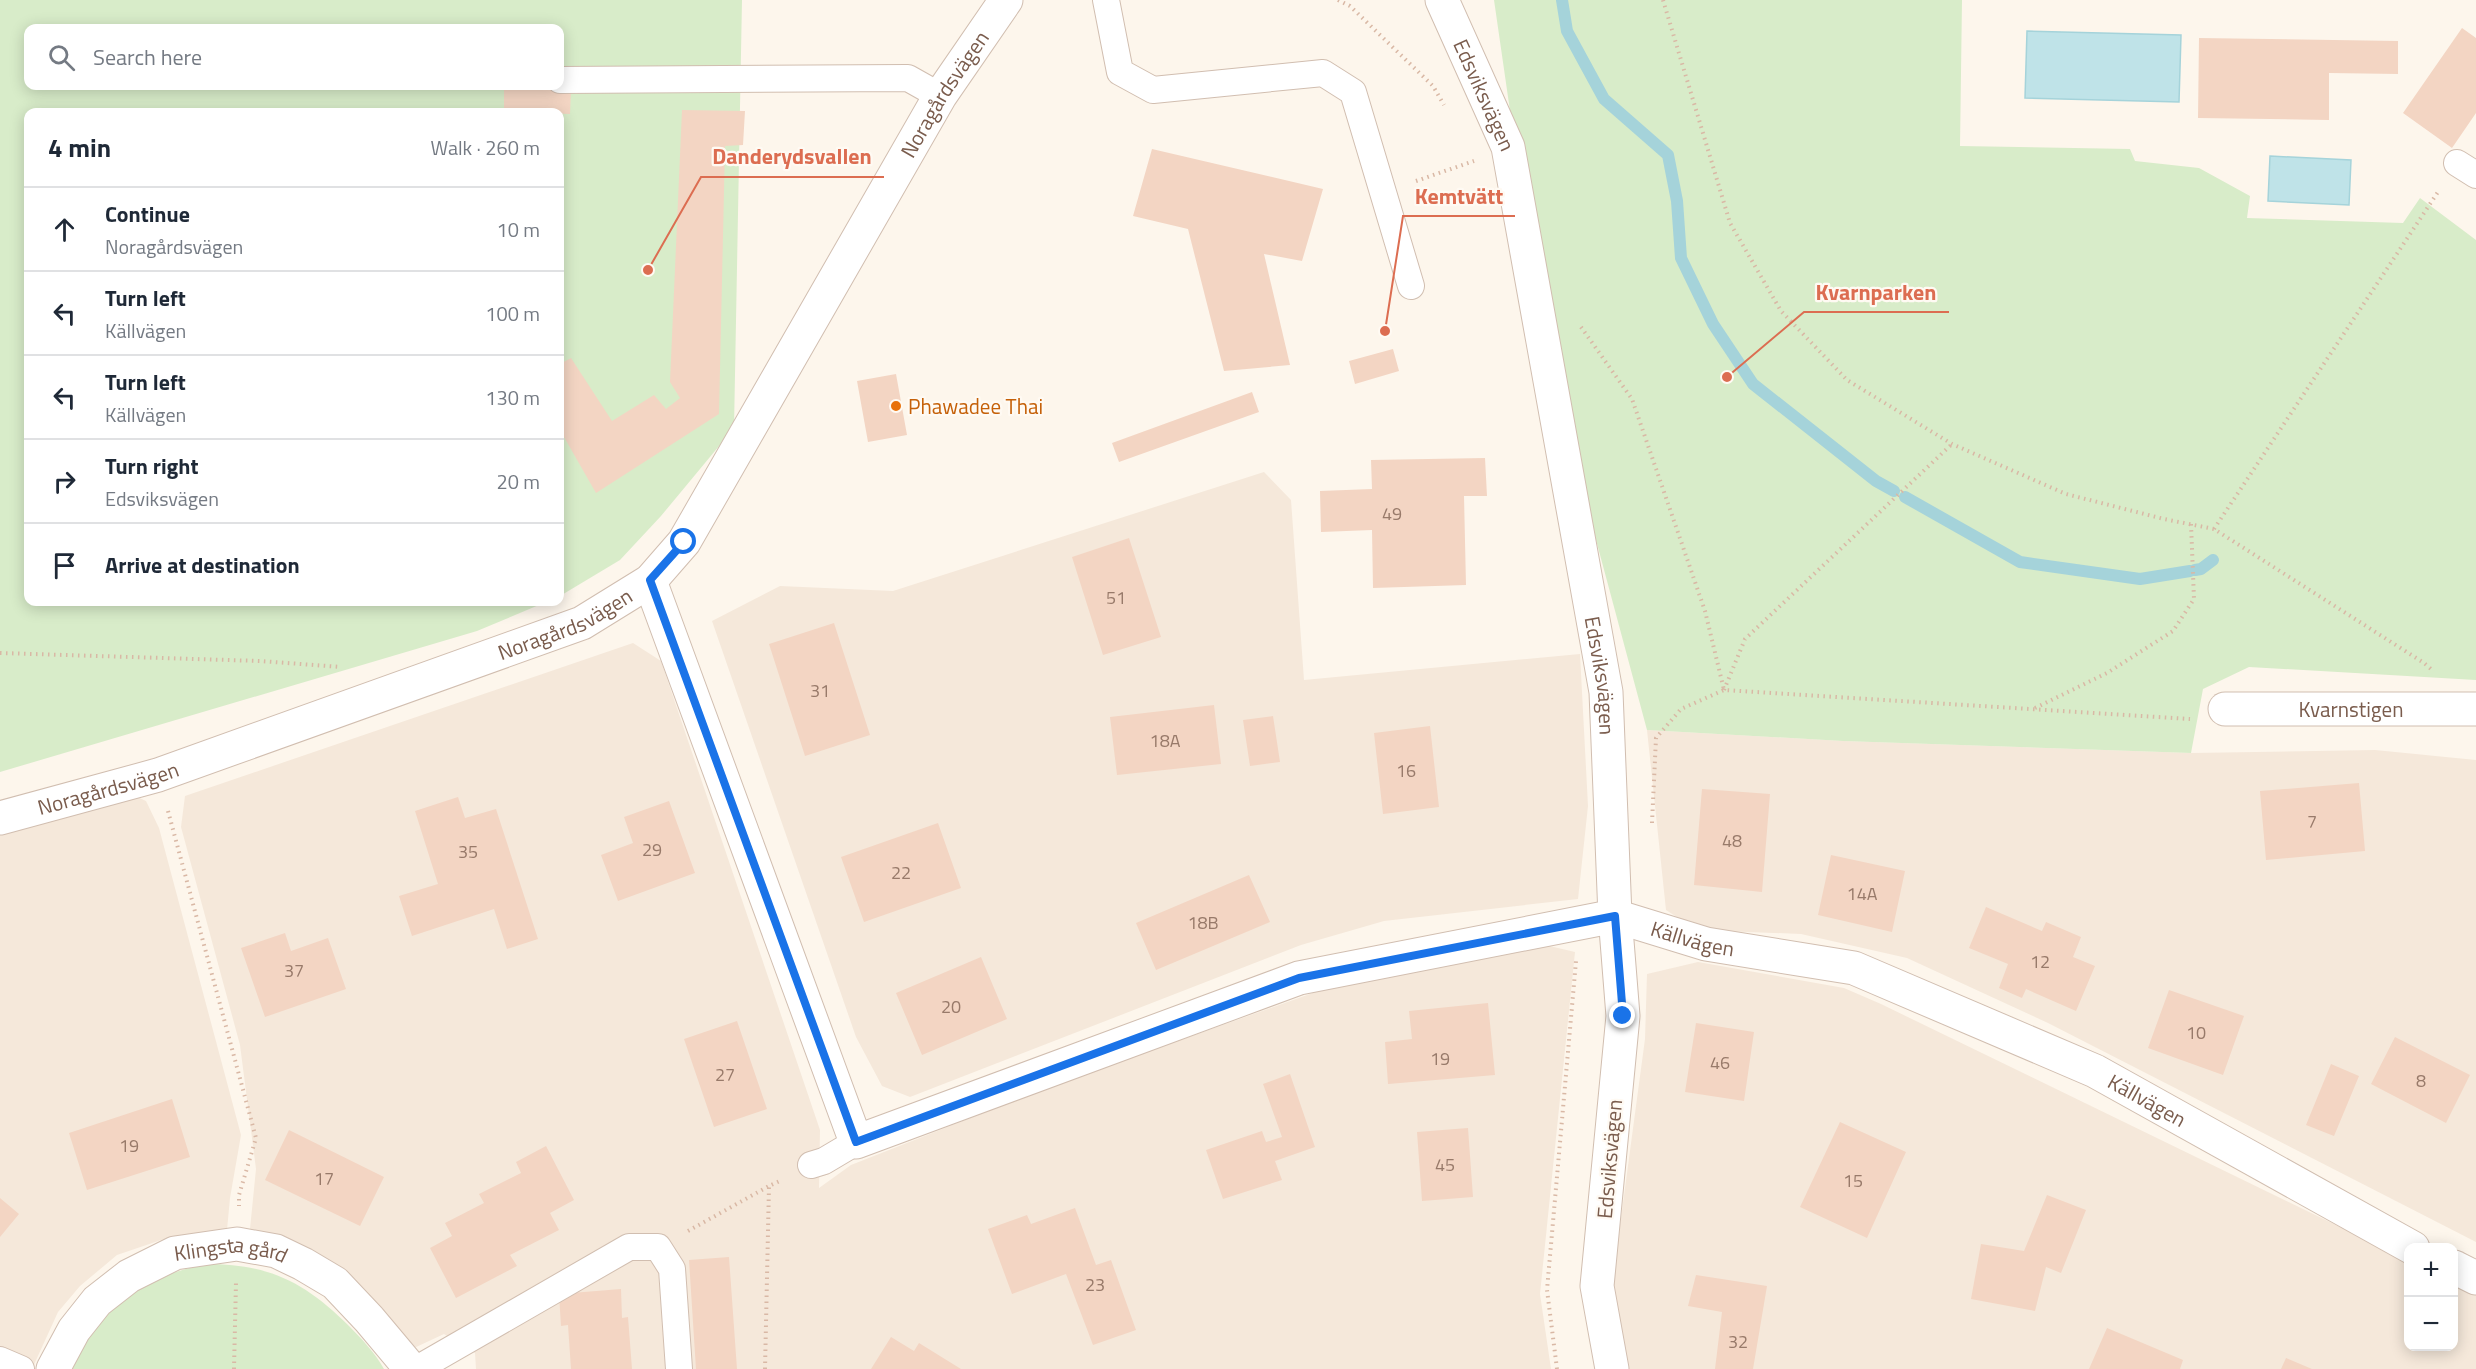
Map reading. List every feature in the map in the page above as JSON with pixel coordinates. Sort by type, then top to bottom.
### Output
[{"type":"street","name":"Noragårdsvägen","points":[[0,818],[158,775],[582,623],[650,580],[684,542],[940,96],[1006,0]]},
{"type":"street","name":"Edsviksvägen","points":[[1442,0],[1508,147],[1606,692],[1615,916],[1623,1016],[1597,1286],[1612,1369]]},
{"type":"street","points":[[650,580],[856,1142]]},
{"type":"street","name":"Kvarnstigen","points":[[2225,709],[2473,708]]},
{"type":"street","name":"Källvägen","points":[[856,1142],[1299,978],[1615,916],[1706,944],[1854,968],[2095,1071],[2404,1243]]},
{"type":"street","name":"Klingsta gård","points":[[52,1369],[74,1330],[97,1301],[129,1276],[175,1253],[237,1244],[276,1251],[335,1283],[369,1318],[411,1369]]},
{"type":"street","points":[[2458,1269],[2476,1278]]},
{"type":"lane","points":[[1106,0],[1120,72],[1153,90],[1323,73],[1353,93],[1411,286]]},
{"type":"lane","points":[[564,80],[908,78],[940,96]]},
{"type":"lane","points":[[811,1166],[856,1142]]},
{"type":"lane","points":[[417,1369],[629,1247],[658,1247],[672,1269],[678,1369]]},
{"type":"lane","points":[[0,1360],[21,1369]]},
{"type":"path","points":[[1338,0],[1350,6],[1433,86],[1450,114]]},
{"type":"path","points":[[1663,0],[1730,223],[1780,311],[1847,380],[1952,444],[2066,494],[2214,529],[2424,663],[2473,708]]},
{"type":"path","points":[[1384,192],[1478,160],[1472,151]]},
{"type":"path","points":[[2214,529],[2467,169]]},
{"type":"path","points":[[1536,303],[1577,322],[1632,399],[1705,611],[1724,690]]},
{"type":"path","points":[[1724,690],[1745,639],[1952,444]]},
{"type":"path","points":[[2034,709],[2107,673],[2174,632],[2194,599],[2191,524]]},
{"type":"path","points":[[0,653],[260,661],[350,668]]},
{"type":"path","points":[[1652,827],[1656,738],[1681,709],[1724,690],[2196,719],[2225,709]]},
{"type":"path","points":[[158,775],[256,1138],[239,1195],[234,1369]]},
{"type":"path","points":[[1557,1369],[1546,1290],[1580,923]]},
{"type":"path","points":[[658,1247],[811,1166]]},
{"type":"path","points":[[765,1369],[770,1186]]},
{"type":"shaded area","points":[[1264,472],[1291,500],[1304,680],[1580,654],[1588,806],[1578,899],[1384,921],[1301,945],[910,1097],[882,1086],[856,1037],[712,621],[780,586],[893,591]]},
{"type":"shaded area","points":[[633,643],[661,661],[820,1130],[819,1188],[851,1165],[1054,1085],[1338,984],[1541,944],[1575,952],[1540,1294],[1551,1369],[476,1369],[475,1353],[444,1334],[414,1348],[263,1234],[250,1229],[256,1169],[240,1045],[181,827],[185,796]]},
{"type":"shaded area","points":[[1647,730],[1843,741],[2191,753],[2375,750],[2476,760],[2476,1242],[2048,1023],[1907,958],[1801,934],[1697,930],[1666,910]]},
{"type":"shaded area","points":[[131,794],[146,801],[159,828],[241,1135],[227,1230],[164,1239],[117,1255],[80,1286],[58,1312],[32,1369],[0,1369],[0,835]]},
{"type":"shaded area","points":[[1698,962],[1844,988],[1881,1004],[2404,1258],[2404,1351],[2458,1351],[2458,1284],[2476,1293],[2476,1369],[1626,1369],[1612,1285],[1645,1039],[1647,974]]},
{"type":"green space","points":[[0,0],[742,0],[734,428],[661,516],[620,560],[564,594],[564,108],[24,108],[24,606],[536,606],[477,631],[0,772]]},
{"type":"green space","points":[[1494,0],[1962,0],[1960,146],[2130,149],[2135,161],[2199,168],[2250,196],[2247,218],[2403,223],[2420,198],[2476,240],[2476,680],[2249,667],[2203,689],[2191,753],[1843,741],[1647,730],[1544,346]]},
{"type":"green space","points":[[206,1264],[228,1265],[267,1272],[301,1287],[349,1326],[377,1357],[384,1369],[70,1369],[95,1325],[122,1298],[161,1277]]},
{"type":"water","points":[[2027,31],[2181,35],[2179,102],[2025,98]]},
{"type":"water","points":[[2270,156],[2351,160],[2349,205],[2268,201]]},
{"type":"building","points":[[2462,28],[2476,38],[2476,113],[2452,148],[2403,113]]},
{"type":"building","points":[[2199,38],[2398,41],[2398,74],[2329,73],[2329,120],[2198,118]]},
{"type":"building","points":[[504,90],[571,90],[570,114],[564,114],[564,108],[504,108]]},
{"type":"building","points":[[682,110],[745,111],[743,145],[725,146],[719,414],[596,493],[564,437],[564,362],[571,358],[612,421],[654,395],[666,409],[680,398],[670,382]]},
{"type":"building","points":[[1152,149],[1323,189],[1302,261],[1264,254],[1290,365],[1224,371],[1188,229],[1133,216]]},
{"type":"building","points":[[1393,349],[1399,371],[1355,384],[1349,361]]},
{"type":"building","points":[[896,374],[907,435],[868,442],[857,381]]},
{"type":"building","points":[[1252,392],[1259,412],[1119,462],[1112,443]]},
{"type":"building","points":[[1485,458],[1487,496],[1464,496],[1466,585],[1373,588],[1372,530],[1321,532],[1320,491],[1372,489],[1371,460]]},
{"type":"building","points":[[1129,538],[1161,637],[1103,655],[1072,557]]},
{"type":"building","points":[[834,623],[870,735],[805,756],[769,644]]},
{"type":"building","points":[[1214,705],[1221,764],[1117,775],[1110,717]]},
{"type":"building","points":[[1273,716],[1280,762],[1250,766],[1243,720]]},
{"type":"building","points":[[1430,726],[1439,807],[1383,814],[1374,733]]},
{"type":"building","points":[[2359,783],[2365,851],[2266,860],[2260,791]]},
{"type":"building","points":[[1702,789],[1770,794],[1762,892],[1694,885]]},
{"type":"building","points":[[458,797],[465,818],[496,809],[538,939],[507,949],[494,909],[412,936],[399,896],[438,884],[415,811]]},
{"type":"building","points":[[669,801],[695,873],[618,901],[601,855],[633,843],[624,817]]},
{"type":"building","points":[[938,823],[961,888],[864,922],[841,857]]},
{"type":"building","points":[[1831,855],[1905,871],[1892,932],[1818,915]]},
{"type":"building","points":[[1249,875],[1270,922],[1156,970],[1136,923]]},
{"type":"building","points":[[1986,907],[2042,931],[2046,922],[2081,937],[2073,957],[2095,966],[2076,1011],[2026,989],[2022,998],[1999,988],[2008,964],[1969,948]]},
{"type":"building","points":[[285,933],[291,951],[328,938],[346,989],[265,1017],[241,948]]},
{"type":"building","points":[[981,957],[1007,1019],[922,1055],[896,993]]},
{"type":"building","points":[[2169,990],[2244,1016],[2223,1075],[2148,1048]]},
{"type":"building","points":[[1488,1003],[1495,1075],[1388,1084],[1385,1042],[1412,1039],[1409,1011]]},
{"type":"building","points":[[737,1021],[767,1109],[714,1127],[684,1039]]},
{"type":"building","points":[[1696,1023],[1754,1032],[1744,1101],[1685,1092]]},
{"type":"building","points":[[2395,1037],[2470,1075],[2446,1123],[2371,1084]]},
{"type":"building","points":[[2331,1064],[2359,1076],[2334,1136],[2306,1125]]},
{"type":"building","points":[[1290,1074],[1315,1147],[1275,1161],[1282,1180],[1223,1199],[1206,1150],[1262,1131],[1266,1142],[1282,1137],[1263,1084]]},
{"type":"building","points":[[172,1099],[190,1157],[87,1190],[69,1133]]},
{"type":"building","points":[[1840,1122],[1906,1152],[1867,1238],[1800,1207]]},
{"type":"building","points":[[1468,1128],[1473,1197],[1422,1201],[1417,1132]]},
{"type":"building","points":[[289,1130],[384,1177],[360,1226],[265,1180]]},
{"type":"building","points":[[546,1146],[574,1200],[550,1213],[559,1230],[510,1255],[517,1266],[456,1298],[430,1248],[452,1236],[445,1223],[484,1203],[479,1194],[521,1173],[516,1162]]},
{"type":"building","points":[[2047,1195],[2086,1210],[2061,1273],[2046,1267],[2035,1311],[1971,1299],[1981,1244],[2024,1251]]},
{"type":"building","points":[[0,1198],[19,1214],[0,1237]]},
{"type":"building","points":[[1075,1208],[1096,1265],[1111,1260],[1136,1330],[1093,1345],[1066,1274],[1012,1294],[988,1229],[1027,1215],[1031,1224]]},
{"type":"building","points":[[729,1257],[737,1369],[696,1369],[689,1260]]},
{"type":"building","points":[[1696,1275],[1767,1286],[1753,1369],[1715,1369],[1722,1312],[1688,1306]]},
{"type":"building","points":[[621,1289],[622,1318],[628,1317],[632,1369],[571,1369],[568,1325],[561,1326],[559,1294]]},
{"type":"building","points":[[2107,1328],[2183,1360],[2180,1369],[2089,1369]]},
{"type":"building","points":[[891,1337],[914,1351],[919,1343],[961,1369],[871,1369]]},
{"type":"building","points":[[2286,1358],[2312,1369],[2281,1369]]},
{"type":"waterway","points":[[1562,0],[1567,31],[1604,99],[1668,155],[1677,201],[1681,258],[1713,324],[1753,384],[1876,481],[1894,491]]},
{"type":"waterway","points":[[1905,497],[2020,562],[2140,579],[2190,571]]},
{"type":"waterway","points":[[2195,570],[2201,569],[2213,560]]},
{"type":"place","name":"Danderydsvallen","points":[[648,270]]},
{"type":"place","name":"Kemtvätt","points":[[1385,331]]},
{"type":"place","name":"Kvarnparken","points":[[1727,377]]},
{"type":"place","name":"Phawadee Thai","points":[[896,406]]},
{"type":"route","points":[[684,542],[650,580],[856,1142],[1299,978],[1615,916],[1623,1016]]}]
